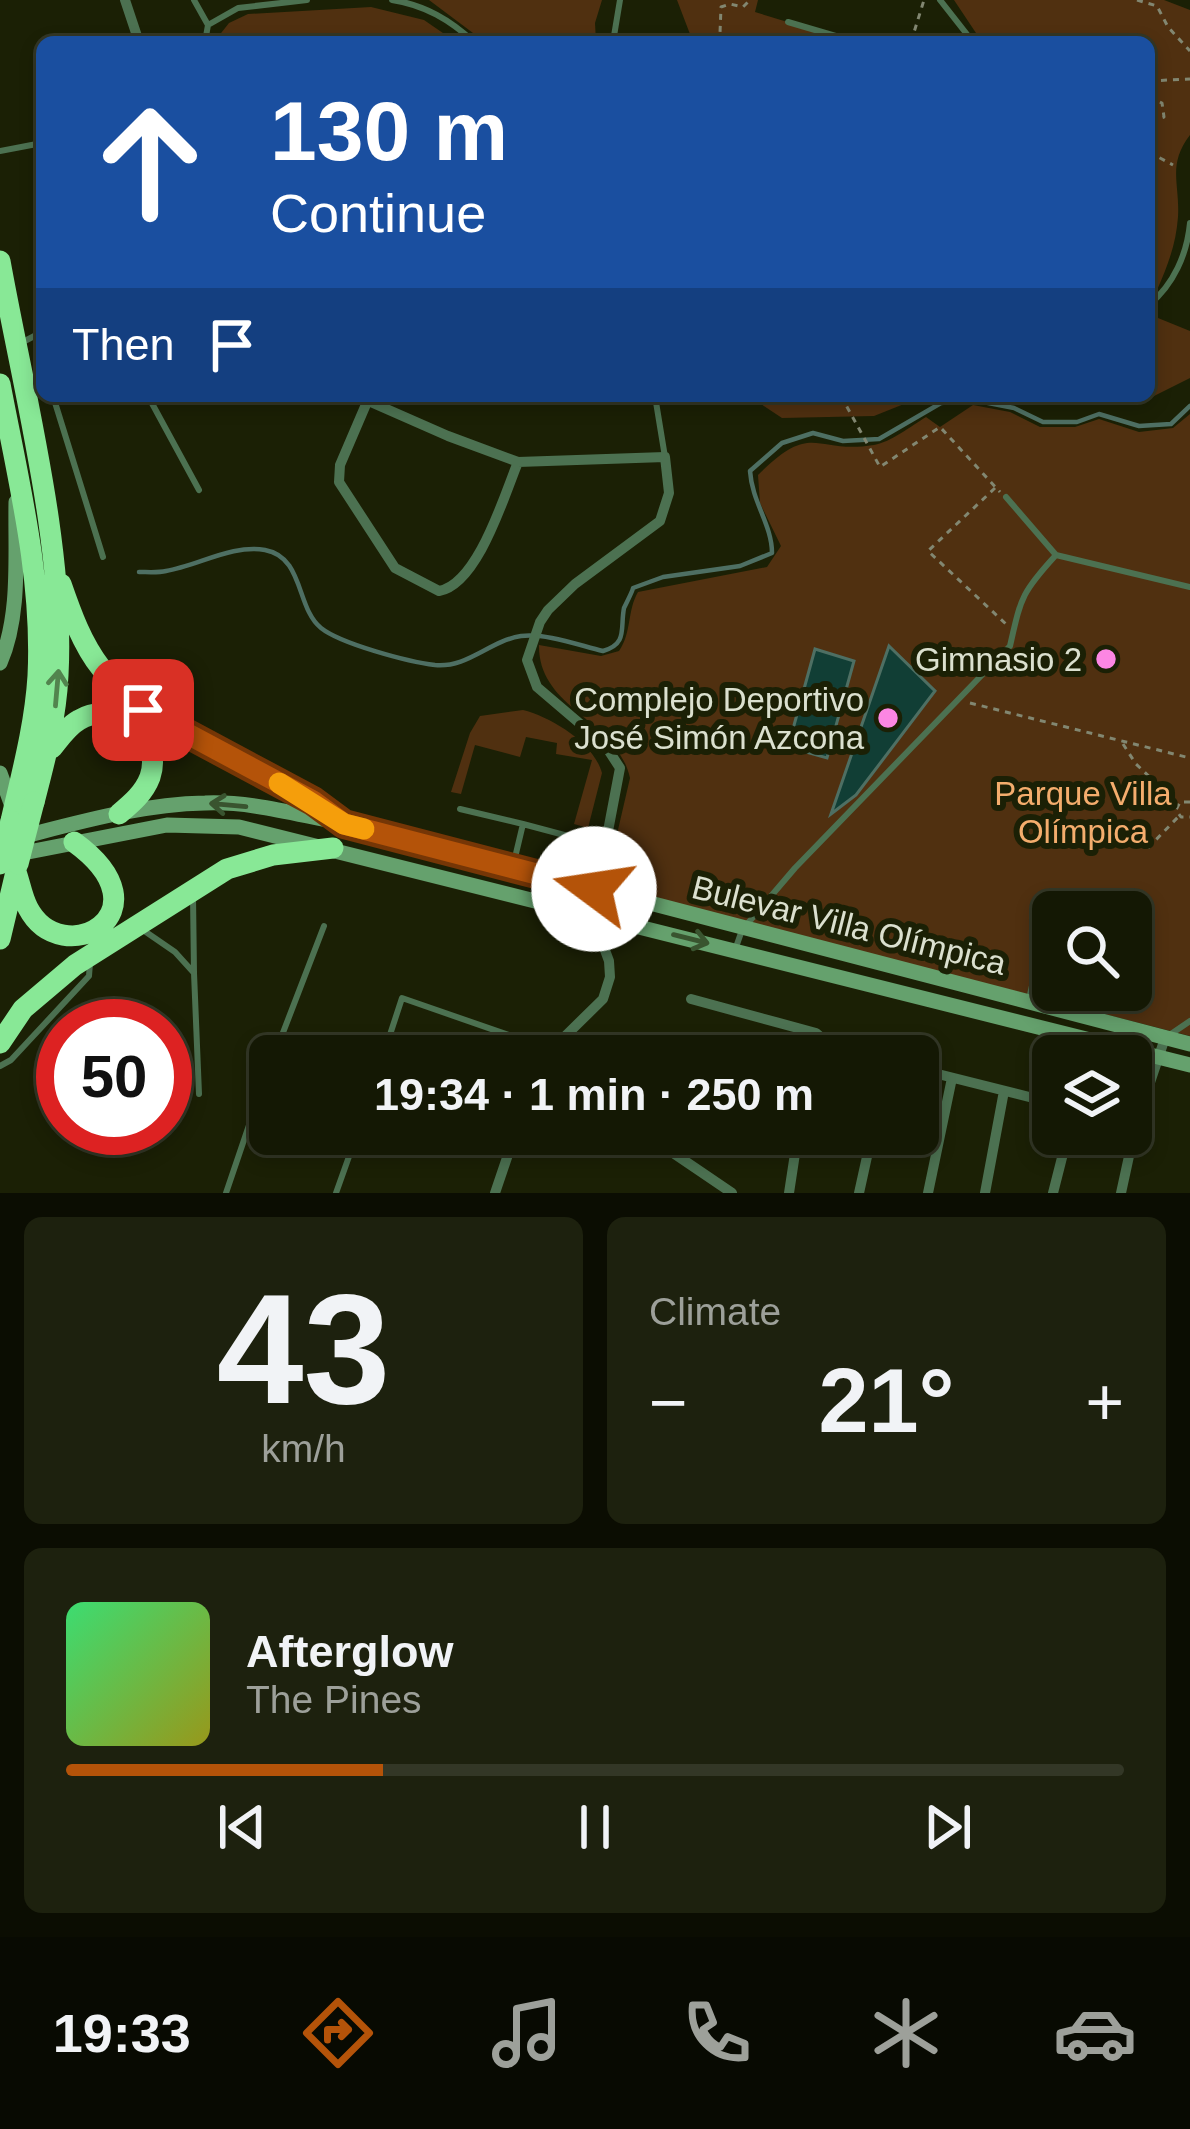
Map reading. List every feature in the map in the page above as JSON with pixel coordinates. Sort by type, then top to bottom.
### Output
[{"type":"highway","points":[[0,261],[54,566],[58,671],[47,753]]},
{"type":"highway","points":[[0,384],[33,567],[38,670],[0,939]]},
{"type":"highway","points":[[54,566],[76,626],[100,668],[143,710],[313,801],[344,824]]},
{"type":"highway","points":[[20,811],[47,753],[74,723],[105,713],[138,727],[150,744],[153,762],[141,795],[119,814]]},
{"type":"highway","points":[[8,864],[40,924],[56,934],[89,933],[103,924],[115,890],[99,860],[74,842]]},
{"type":"highway","points":[[0,1043],[23,1009],[91,955],[227,869],[273,855],[333,848]]},
{"type":"main road","points":[[0,663],[7,647],[17,475]]},
{"type":"main road","points":[[0,773],[20,811]]},
{"type":"main road","name":"Bulevar Villa Olímpica","points":[[0,842],[119,814],[205,803],[240,805],[344,824],[1190,1044]]},
{"type":"main road","name":"Bulevar Villa Olímpica","points":[[8,864],[74,842],[167,826],[239,827],[1190,1065]]},
{"type":"street","points":[[125,0],[135,36]]},
{"type":"street","points":[[361,402],[339,482],[395,568],[439,591],[459,582],[484,543],[518,462]]},
{"type":"street","points":[[369,402],[518,462],[665,457],[669,493],[660,521],[574,584],[540,622],[529,651],[528,670],[537,686],[605,745],[620,768],[592,914],[609,961],[606,991],[565,1035]]},
{"type":"street","points":[[691,999],[818,1035]]},
{"type":"street","points":[[1152,1077],[1166,1038]]},
{"type":"street","points":[[939,1075],[1032,1098]]},
{"type":"street","points":[[928,1193],[952,1078]]},
{"type":"street","points":[[985,1193],[1004,1091]]},
{"type":"street","points":[[495,1193],[508,1155]]},
{"type":"street","points":[[676,1155],[732,1193]]},
{"type":"street","points":[[789,1193],[794,1155]]},
{"type":"street","points":[[859,1193],[867,1155]]},
{"type":"street","points":[[1053,1193],[1062,1155]]},
{"type":"street","points":[[1120,1193],[1127,1155]]},
{"type":"lane","points":[[194,0],[208,25],[207,36]]},
{"type":"lane","points":[[208,25],[238,8],[307,0]]},
{"type":"lane","points":[[392,0],[450,20],[467,36]]},
{"type":"lane","points":[[614,36],[620,0]]},
{"type":"lane","points":[[940,0],[968,36]]},
{"type":"lane","points":[[788,22],[836,36]]},
{"type":"lane","points":[[0,151],[36,144]]},
{"type":"lane","points":[[1155,299],[1167,290],[1188,242],[1190,223]]},
{"type":"lane","points":[[16,346],[36,338]]},
{"type":"lane","points":[[55,402],[103,557]]},
{"type":"lane","points":[[151,402],[200,490]]},
{"type":"lane","points":[[656,402],[665,457]]},
{"type":"lane","points":[[1006,497],[1056,555],[1190,587]]},
{"type":"lane","points":[[735,950],[742,930],[795,868],[1010,646],[1025,589],[1056,555]]},
{"type":"lane","points":[[460,809],[583,840]]},
{"type":"lane","points":[[512,869],[523,824]]},
{"type":"lane","points":[[193,890],[199,1094]]},
{"type":"lane","points":[[135,925],[175,952],[194,973]]},
{"type":"lane","points":[[282,1035],[324,926]]},
{"type":"lane","points":[[0,1066],[11,1060],[89,976],[91,955]]},
{"type":"lane","points":[[1028,1003],[1032,985]]},
{"type":"lane","points":[[390,1035],[402,998],[501,1035]]},
{"type":"lane","points":[[1166,1038],[1190,1021]]},
{"type":"lane","points":[[226,1193],[249,1130]]},
{"type":"lane","points":[[336,1193],[350,1155]]},
{"type":"path","points":[[722,36],[721,7],[743,8],[750,0]]},
{"type":"path","points":[[913,36],[924,0]]},
{"type":"path","points":[[1136,0],[1157,6],[1190,51]]},
{"type":"path","points":[[1155,81],[1190,79]]},
{"type":"path","points":[[1155,100],[1165,109],[1164,117],[1155,120]]},
{"type":"path","points":[[1155,155],[1173,165]]},
{"type":"path","points":[[844,402],[880,467],[940,427],[1006,497]]},
{"type":"path","points":[[996,487],[928,551],[1013,631]]},
{"type":"path","points":[[958,701],[1190,758]]},
{"type":"path","points":[[1122,742],[1136,764],[1178,804],[1179,815],[1148,848]]},
{"type":"path","points":[[1178,804],[1190,802]]},
{"type":"path","points":[[1179,815],[1190,817]]},
{"type":"green space","points":[[429,0],[602,0],[596,36],[477,36]]},
{"type":"green space","points":[[677,0],[758,0],[755,12],[833,36],[691,36]]},
{"type":"green space","points":[[954,0],[1164,0],[1190,10],[1190,135],[1177,165],[1175,236],[1157,290],[1155,36],[978,36]]},
{"type":"green space","points":[[371,7],[424,20],[447,36],[219,36],[229,23],[248,14]]},
{"type":"green space","points":[[1155,319],[1190,331],[1190,378],[1155,396]]},
{"type":"green space","points":[[758,402],[909,402],[874,416],[782,418]]},
{"type":"green space","name":"Complejo Deportivo José Simón Azcona","points":[[973,405],[1010,412],[1040,427],[1075,427],[1099,419],[1139,432],[1173,428],[1190,414],[1190,1036],[1092,1011],[1152,1011],[1152,891],[1032,891],[1032,995],[605,886],[630,778],[610,741],[551,684],[542,667],[539,645],[601,656],[619,651],[638,592],[767,567],[781,546],[760,503],[758,475],[791,448],[814,443],[874,445],[926,417],[940,427]]},
{"type":"green space","points":[[523,710],[570,733],[597,762],[602,773],[588,828],[574,824],[592,760],[556,754],[557,743],[526,737],[520,757],[475,745],[461,794],[451,792],[480,716]]},
{"type":"water","points":[[889,646],[935,691],[856,795],[831,814]]},
{"type":"water","points":[[815,649],[854,661],[827,758],[788,747]]},
{"type":"waterway","points":[[139,572],[166,571],[240,550],[265,550],[287,562],[321,628],[376,651],[447,665],[521,636],[603,651],[620,640],[624,608],[633,588],[663,577],[740,566],[772,553],[750,471],[782,443],[813,433],[843,441],[879,439],[941,403],[952,402]]},
{"type":"waterway","points":[[983,402],[1014,408],[1043,422],[1077,422],[1099,414],[1139,426],[1171,424],[1190,406]]},
{"type":"slow traffic","points":[[279,783],[344,824],[364,829]]},
{"type":"place","name":"Gimnasio 2","points":[[1106,659]]},
{"type":"place","name":"Complejo Deportivo José Simón Azcona","points":[[888,718]]},
{"type":"route","points":[[143,710],[313,801],[344,824],[594,889]]},
{"type":"park label","name":"Parque Villa Olímpica","points":[[1083,812]]}]
